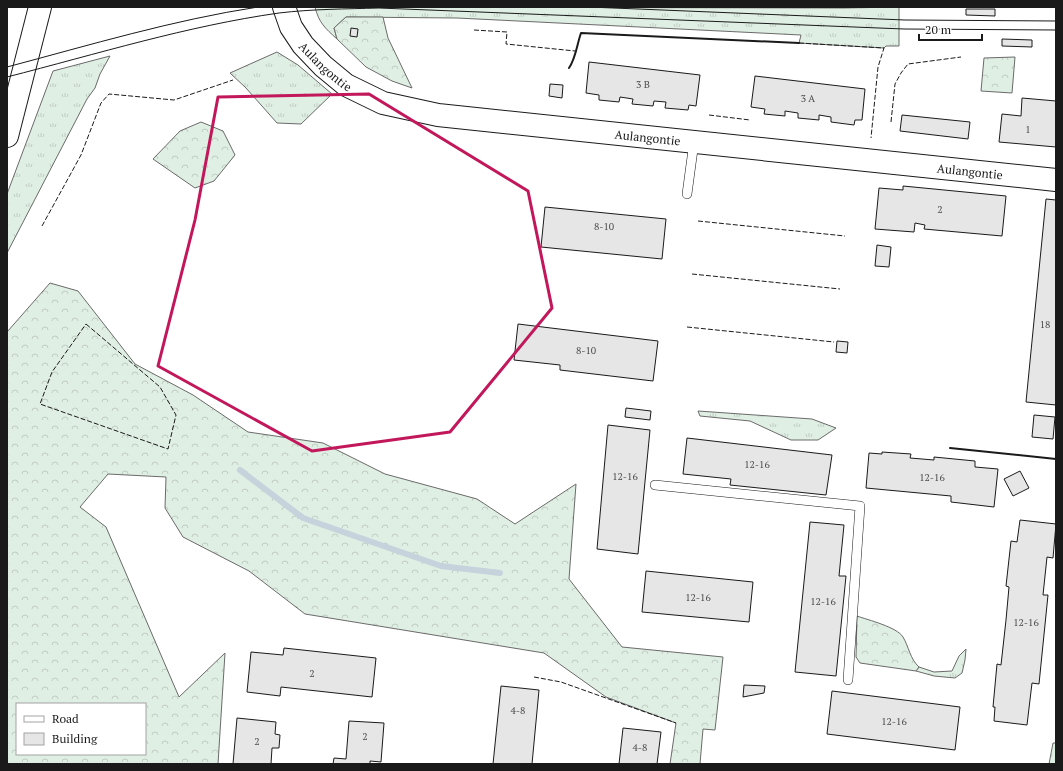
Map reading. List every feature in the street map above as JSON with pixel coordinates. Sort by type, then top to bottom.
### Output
[{"type":"main road","points":[[7,84],[36,7]]},
{"type":"main road","points":[[7,136],[40,7]]},
{"type":"main road","name":"Aulangontie","points":[[284,7],[291,27],[303,45],[323,66],[346,85],[383,103],[438,115],[1056,180]]},
{"type":"lane","points":[[687,194],[694,142]]},
{"type":"lane","points":[[655,485],[860,506],[848,680]]},
{"type":"highlighted area","points":[[369,94],[528,191],[552,308],[450,432],[312,451],[158,366],[195,220],[218,97]]},
{"type":"green space","points":[[315,7],[899,7],[899,46],[886,46],[884,48],[799,43],[801,35],[457,18],[346,17],[334,28],[337,39],[323,25],[318,17]]},
{"type":"green space","points":[[346,17],[383,17],[388,38],[412,88],[392,81],[366,67],[337,39],[334,28]]},
{"type":"green space","points":[[277,52],[298,65],[332,94],[301,124],[277,123],[246,88],[230,73]]},
{"type":"green space","points":[[110,56],[100,74],[95,88],[87,99],[7,253],[7,194],[53,71]]},
{"type":"green space","points":[[1015,57],[1012,93],[981,91],[984,58]]},
{"type":"green space","points":[[201,122],[223,131],[235,155],[214,181],[195,188],[153,159],[180,131]]},
{"type":"green space","points":[[50,283],[78,291],[135,364],[193,395],[248,432],[323,443],[385,474],[477,499],[515,524],[576,484],[569,579],[622,647],[723,657],[715,730],[703,729],[700,764],[670,764],[676,723],[606,697],[544,653],[305,614],[249,571],[183,537],[165,508],[166,477],[108,474],[80,507],[106,527],[179,697],[225,653],[218,764],[7,764],[7,332]]},
{"type":"green space","points":[[698,411],[812,419],[836,428],[818,440],[791,440],[750,421],[700,416]]},
{"type":"green space","points":[[857,616],[889,627],[900,633],[912,657],[919,667],[916,671],[860,663],[856,657]]},
{"type":"green space","points":[[966,649],[962,673],[955,678],[934,676],[916,671],[919,667],[934,672],[952,671],[959,656]]},
{"type":"green space","points":[[1053,743],[1056,743],[1056,764],[1049,764]]},
{"type":"building","points":[[966,9],[995,9],[995,16],[966,15]]},
{"type":"building","points":[[351,28],[358,29],[357,37],[350,36]]},
{"type":"building","points":[[1002,39],[1032,40],[1032,47],[1002,46]]},
{"type":"building","points":[[589,62],[700,75],[696,106],[689,105],[688,110],[665,108],[666,102],[654,101],[653,106],[632,104],[633,99],[620,97],[619,102],[599,100],[599,95],[586,93]]},
{"type":"building","points":[[755,76],[865,89],[862,120],[855,120],[854,125],[831,122],[831,117],[819,115],[819,120],[798,118],[798,113],[785,111],[785,116],[764,114],[765,109],[751,107]]},
{"type":"building","points":[[550,84],[563,85],[562,98],[549,96]]},
{"type":"building","points":[[1022,98],[1056,101],[1056,147],[999,142],[1002,114],[1021,116]]},
{"type":"building","points":[[902,115],[970,122],[968,139],[900,131]]},
{"type":"building","points":[[903,186],[1006,196],[1002,236],[924,229],[925,225],[915,223],[914,232],[875,229],[879,188],[903,190]]},
{"type":"building","points":[[1046,199],[1056,200],[1056,405],[1026,402]]},
{"type":"building","points":[[545,207],[666,219],[662,259],[541,247]]},
{"type":"building","points":[[877,245],[891,247],[889,267],[875,266]]},
{"type":"building","points":[[518,324],[658,341],[653,381],[560,370],[560,365],[514,360]]},
{"type":"building","points":[[837,341],[848,342],[847,353],[836,352]]},
{"type":"building","points":[[626,408],[651,411],[650,420],[625,417]]},
{"type":"building","points":[[1034,415],[1055,417],[1053,439],[1032,437]]},
{"type":"building","points":[[608,425],[650,430],[638,554],[597,549]]},
{"type":"building","points":[[687,438],[832,455],[826,495],[730,485],[731,479],[683,474]]},
{"type":"building","points":[[882,452],[911,454],[910,458],[934,460],[934,457],[975,461],[975,467],[998,469],[994,507],[951,502],[951,496],[866,488],[869,453],[882,454]]},
{"type":"building","points":[[1020,471],[1029,488],[1013,496],[1004,479]]},
{"type":"building","points":[[1020,520],[1056,524],[1053,558],[1047,557],[1043,595],[1048,595],[1039,684],[1032,683],[1027,725],[994,721],[995,707],[993,707],[997,664],[1001,665],[1006,620],[1009,587],[1006,586],[1011,541],[1017,542]]},
{"type":"building","points":[[810,522],[844,525],[839,576],[846,576],[836,676],[795,672]]},
{"type":"building","points":[[646,571],[753,582],[749,622],[642,612]]},
{"type":"building","points":[[284,648],[376,658],[372,697],[281,687],[280,696],[247,692],[251,652],[283,655]]},
{"type":"building","points":[[744,685],[765,686],[764,693],[743,697]]},
{"type":"building","points":[[501,686],[539,690],[532,764],[493,764]]},
{"type":"building","points":[[832,691],[960,707],[955,750],[827,734]]},
{"type":"building","points":[[237,718],[276,722],[275,734],[280,735],[279,748],[272,748],[271,764],[233,764]]},
{"type":"building","points":[[349,721],[384,723],[381,762],[370,761],[370,764],[333,764],[334,758],[346,759]]},
{"type":"building","points":[[623,728],[661,732],[657,764],[619,764]]},
{"type":"waterway","points":[[240,470],[303,518],[441,566],[500,573]]},
{"type":"tram line","points":[[7,67],[163,26],[226,12],[258,7]]},
{"type":"tram line","points":[[589,7],[905,20],[1056,21]]},
{"type":"tram line","points":[[7,77],[142,41],[210,25],[279,13],[316,10],[379,8],[904,29],[1056,30]]},
{"type":"fence","points":[[474,30],[507,32],[506,44],[575,51]]},
{"type":"fence","points":[[799,43],[884,48],[878,67],[871,138]]},
{"type":"fence","points":[[891,122],[895,84],[908,64],[961,57]]},
{"type":"fence","points":[[42,226],[81,155],[101,103],[109,94],[174,100],[233,80]]},
{"type":"fence","points":[[709,115],[750,120]]},
{"type":"fence","points":[[698,221],[845,236]]},
{"type":"fence","points":[[692,274],[840,289]]},
{"type":"fence","points":[[86,324],[160,387],[176,415],[168,449],[40,404],[52,372],[86,324]]},
{"type":"fence","points":[[687,327],[834,342]]},
{"type":"fence","points":[[534,677],[561,682],[676,723]]},
{"type":"wall","points":[[569,68],[575,55],[581,33],[799,43]]},
{"type":"wall","points":[[950,448],[1056,459]]}]
